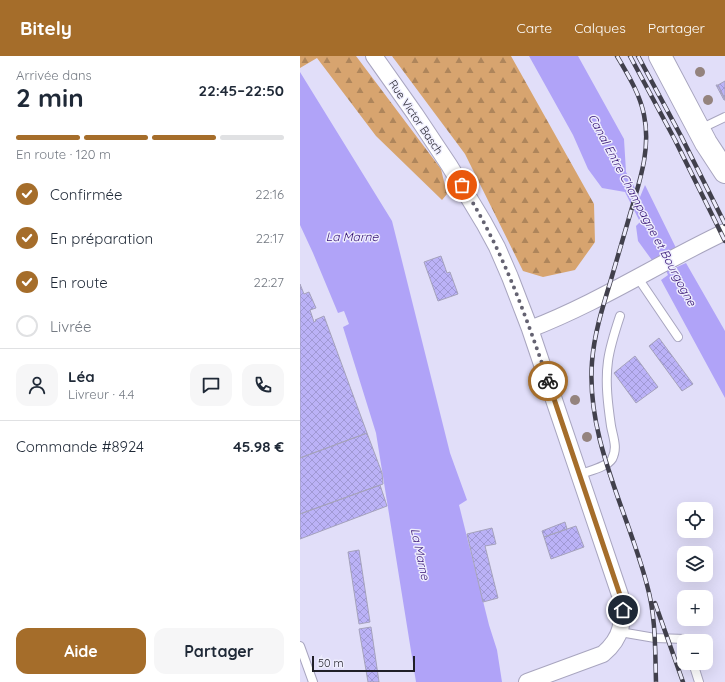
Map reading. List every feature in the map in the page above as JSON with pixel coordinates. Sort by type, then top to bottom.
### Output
[{"type":"street","name":"Rue Victor Basch","points":[[374,56],[441,152],[484,223],[510,277],[530,329],[620,595],[623,610],[620,632]]},
{"type":"street","points":[[660,56],[699,129],[725,172]]},
{"type":"street","points":[[530,329],[551,321],[606,295],[725,232]]},
{"type":"street","points":[[527,682],[552,678],[603,654],[616,641],[620,632]]},
{"type":"lane","points":[[699,129],[725,116]]},
{"type":"lane","points":[[638,278],[678,338]]},
{"type":"lane","points":[[579,475],[607,464],[612,458],[616,447],[611,426],[607,387],[608,362],[611,343],[620,316]]},
{"type":"lane","points":[[620,632],[655,638],[677,639]]},
{"type":"lane","points":[[300,646],[313,682]]},
{"type":"lane","points":[[695,670],[699,682]]},
{"type":"green space","points":[[300,56],[356,56],[441,169],[447,194],[442,200],[376,136],[317,58],[300,68]]},
{"type":"green space","points":[[392,56],[511,56],[594,204],[595,242],[575,270],[543,277],[523,271],[465,154]]},
{"type":"water","name":"Canal Entre Champagne et Bourgogne","points":[[529,56],[578,56],[624,139],[626,172],[640,197],[645,185],[678,252],[671,255],[677,267],[686,263],[725,331],[725,398],[661,280],[668,275],[661,260],[654,263],[638,241],[636,226],[640,222],[625,192],[602,188],[588,169],[573,135]]},
{"type":"water","name":"La Marne","points":[[300,72],[392,221],[450,453],[467,500],[459,505],[489,625],[497,650],[502,682],[416,682],[376,433],[343,327],[349,324],[344,311],[338,313],[300,225]]},
{"type":"building","points":[[725,81],[725,99],[718,85]]},
{"type":"building","points":[[716,85],[718,85],[725,100],[724,100]]},
{"type":"building","points":[[441,256],[447,273],[450,272],[458,294],[438,301],[424,262]]},
{"type":"building","points":[[300,284],[304,294],[309,292],[316,308],[310,310],[314,322],[316,321],[315,320],[324,316],[367,433],[300,458]]},
{"type":"building","points":[[659,338],[693,384],[682,391],[649,346]]},
{"type":"building","points":[[635,356],[658,387],[636,403],[614,373]]},
{"type":"building","points":[[367,433],[382,473],[383,484],[300,514],[300,458]]},
{"type":"building","points":[[380,485],[387,506],[300,539],[300,514]]},
{"type":"building","points":[[565,522],[567,529],[544,537],[542,531]]},
{"type":"building","points":[[576,526],[584,547],[551,559],[544,537]]},
{"type":"building","points":[[492,528],[496,544],[485,546],[498,598],[483,602],[467,534]]},
{"type":"building","points":[[359,550],[370,622],[359,624],[348,552]]},
{"type":"building","points":[[371,627],[379,682],[368,682],[359,629]]},
{"type":"railway","points":[[617,56],[640,100],[646,127],[646,140],[644,164],[638,188],[596,332],[592,362],[592,391],[595,419],[602,447],[610,475],[639,558],[650,597],[654,633],[656,682]]},
{"type":"railway","points":[[630,56],[675,140],[725,241]]},
{"type":"railway","points":[[638,56],[681,136],[725,224]]},
{"type":"railway","points":[[655,603],[683,682]]},
{"type":"way so far","points":[[462,185],[484,223],[510,277],[548,381]]},
{"type":"route","points":[[548,381],[620,595],[623,610]]}]
